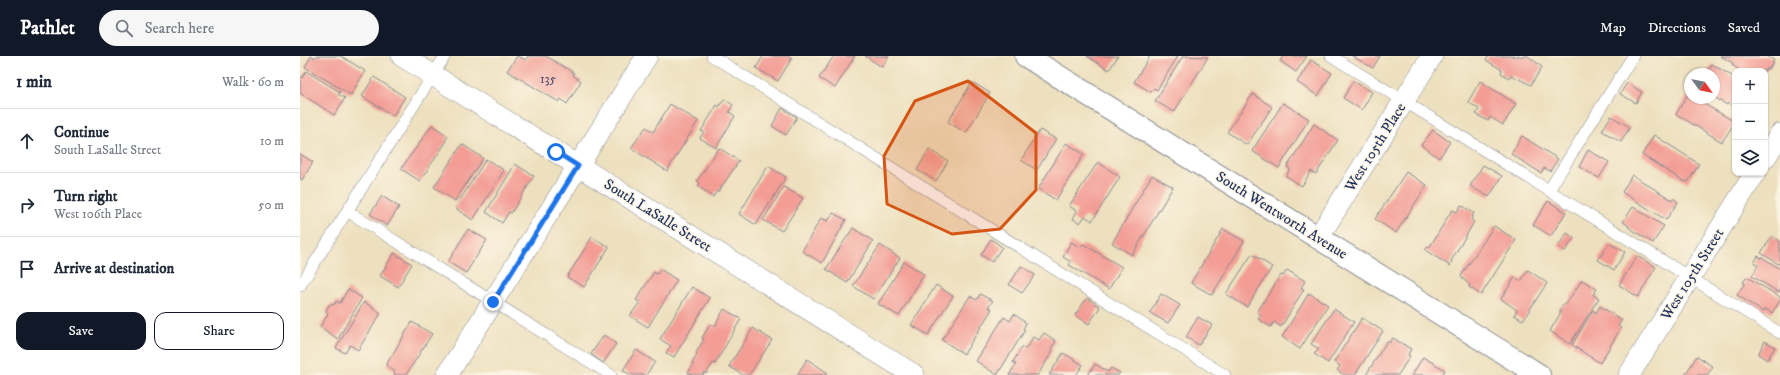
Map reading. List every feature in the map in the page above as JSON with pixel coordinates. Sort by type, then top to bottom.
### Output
[{"type":"street","name":"South LaSalle Street","points":[[402,56],[914,375]]},
{"type":"street","points":[[448,375],[646,56]]},
{"type":"street","name":"West 105th Place","points":[[1318,238],[1432,56]]},
{"type":"street","name":"South Wentworth Avenue","points":[[1034,58],[1538,375]]},
{"type":"street","points":[[1768,153],[1780,134]]},
{"type":"street","name":"West 105th Street","points":[[1629,375],[1753,176]]},
{"type":"lane","points":[[300,286],[444,56]]},
{"type":"lane","points":[[712,56],[1225,375]]},
{"type":"lane","points":[[1331,56],[1780,333]]},
{"type":"lane","points":[[1548,190],[1633,56]]},
{"type":"lane","points":[[347,211],[611,375]]},
{"type":"highlighted area","points":[[968,81],[1036,133],[1036,190],[1000,229],[952,234],[887,204],[884,156],[915,101]]},
{"type":"building","points":[[311,56],[314,58],[315,56],[341,56],[365,71],[351,95],[305,67]]},
{"type":"building","points":[[517,56],[526,60],[528,56],[546,56],[574,73],[573,75],[581,81],[567,104],[561,99],[559,102],[507,71]]},
{"type":"building","points":[[763,56],[789,56],[792,58],[778,81],[756,68]]},
{"type":"building","points":[[834,56],[855,56],[835,88],[819,78]]},
{"type":"building","points":[[865,56],[889,56],[882,67]]},
{"type":"building","points":[[1087,56],[1118,56],[1109,70]]},
{"type":"building","points":[[1150,56],[1178,56],[1157,90],[1154,88],[1151,92],[1134,82]]},
{"type":"building","points":[[1183,56],[1208,57],[1174,112],[1155,101]]},
{"type":"building","points":[[1283,56],[1307,56],[1296,72],[1280,61]]},
{"type":"building","points":[[1352,56],[1380,56],[1373,68]]},
{"type":"building","points":[[1489,56],[1528,56],[1542,67],[1531,85],[1511,75],[1509,78],[1501,73],[1502,70],[1486,60]]},
{"type":"building","points":[[1720,56],[1767,56],[1774,60],[1769,69],[1736,68],[1732,65],[1733,63]]},
{"type":"building","points":[[1311,60],[1332,73],[1318,96],[1297,82]]},
{"type":"building","points":[[1712,64],[1719,68],[1710,68]]},
{"type":"building","points":[[1720,69],[1732,76],[1732,105],[1728,103],[1727,105],[1720,101]]},
{"type":"building","points":[[306,71],[340,92],[338,94],[345,98],[334,115],[300,93],[300,76],[302,78]]},
{"type":"building","points":[[374,77],[405,97],[393,116],[362,96]]},
{"type":"building","points":[[1353,81],[1372,92],[1362,110],[1343,98]]},
{"type":"building","points":[[1480,81],[1516,104],[1503,125],[1490,117],[1488,121],[1476,114],[1479,109],[1468,102]]},
{"type":"building","points":[[972,82],[990,93],[966,133],[948,122]]},
{"type":"building","points":[[1627,83],[1642,92],[1636,103],[1620,94]]},
{"type":"building","points":[[1253,94],[1272,107],[1247,145],[1227,132]]},
{"type":"building","points":[[724,99],[733,105],[729,112],[735,116],[716,148],[700,138],[704,132],[701,131],[717,105],[719,107]]},
{"type":"building","points":[[1684,101],[1684,104],[1704,104],[1732,120],[1732,127],[1722,142],[1676,114]]},
{"type":"building","points":[[1283,103],[1309,119],[1279,168],[1252,151]]},
{"type":"building","points":[[670,104],[698,121],[667,171],[631,148],[646,127],[653,132]]},
{"type":"building","points":[[782,108],[797,117],[786,135],[772,126]]},
{"type":"building","points":[[1611,116],[1630,127],[1621,142],[1602,131]]},
{"type":"building","points":[[1314,124],[1338,140],[1316,174],[1311,171],[1302,186],[1286,176],[1290,169],[1287,167]]},
{"type":"building","points":[[432,125],[448,136],[445,141],[446,142],[420,181],[401,169]]},
{"type":"building","points":[[1040,130],[1056,139],[1037,170],[1021,160]]},
{"type":"building","points":[[1433,130],[1450,142],[1439,158],[1421,145]]},
{"type":"building","points":[[1654,135],[1699,164],[1688,182],[1685,182],[1642,155]]},
{"type":"building","points":[[1522,136],[1558,159],[1550,171],[1544,168],[1541,173],[1511,154]]},
{"type":"building","points":[[1066,143],[1084,154],[1056,200],[1038,189]]},
{"type":"building","points":[[462,144],[483,158],[455,201],[434,187]]},
{"type":"building","points":[[719,148],[739,161],[713,197],[698,186],[700,183],[697,181]]},
{"type":"building","points":[[929,149],[948,161],[936,181],[917,170]]},
{"type":"building","points":[[1588,150],[1609,162],[1599,178],[1579,167]]},
{"type":"building","points":[[300,154],[313,162],[302,180],[300,179]]},
{"type":"building","points":[[486,159],[504,170],[473,220],[455,208]]},
{"type":"building","points":[[1098,162],[1120,177],[1092,221],[1085,216],[1080,223],[1073,219],[1077,211],[1069,206]]},
{"type":"building","points":[[515,164],[534,176],[511,213],[509,212],[502,223],[486,212]]},
{"type":"building","points":[[1483,165],[1502,176],[1489,197],[1470,186]]},
{"type":"building","points":[[768,166],[786,177],[756,225],[739,214]]},
{"type":"building","points":[[1406,172],[1427,185],[1396,233],[1375,219]]},
{"type":"building","points":[[1152,175],[1173,187],[1132,255],[1112,243]]},
{"type":"building","points":[[1632,175],[1672,200],[1673,198],[1678,202],[1666,220],[1622,192]]},
{"type":"building","points":[[784,187],[803,198],[782,231],[763,220]]},
{"type":"building","points":[[382,196],[399,207],[387,226],[370,214]]},
{"type":"building","points":[[1548,201],[1566,212],[1551,236],[1533,225]]},
{"type":"building","points":[[1461,205],[1474,213],[1471,220],[1474,222],[1451,261],[1450,266],[1425,250],[1428,247],[1429,248],[1452,210],[1457,212]]},
{"type":"building","points":[[1633,207],[1664,226],[1653,243],[1628,227],[1629,226],[1623,222]]},
{"type":"building","points":[[833,213],[846,220],[822,263],[802,251],[821,218],[828,221]]},
{"type":"building","points":[[1494,226],[1516,240],[1481,295],[1469,287],[1470,285],[1461,276]]},
{"type":"building","points":[[853,228],[873,241],[847,283],[826,269]]},
{"type":"building","points":[[468,229],[487,240],[466,273],[448,262]]},
{"type":"building","points":[[1223,229],[1244,241],[1212,295],[1191,283]]},
{"type":"building","points":[[1567,233],[1574,238],[1565,251],[1558,246]]},
{"type":"building","points":[[1772,236],[1780,241],[1780,265],[1761,253]]},
{"type":"building","points":[[592,237],[609,247],[584,287],[567,277]]},
{"type":"building","points":[[991,239],[1002,247],[992,262],[981,255]]},
{"type":"building","points":[[1071,242],[1080,247],[1083,244],[1122,267],[1109,289],[1069,265],[1071,262],[1063,257]]},
{"type":"building","points":[[1609,243],[1625,252],[1614,270],[1598,260]]},
{"type":"building","points":[[880,245],[900,258],[873,299],[853,286]]},
{"type":"building","points":[[394,253],[412,264],[398,287],[380,276]]},
{"type":"building","points":[[1252,254],[1272,267],[1247,307],[1226,294]]},
{"type":"building","points":[[1637,256],[1656,267],[1638,297],[1619,285]]},
{"type":"building","points":[[1758,256],[1780,269],[1780,292],[1752,276],[1758,265],[1754,263]]},
{"type":"building","points":[[904,262],[924,274],[899,316],[878,304]]},
{"type":"building","points":[[1021,266],[1035,275],[1022,293],[1009,285]]},
{"type":"building","points":[[660,269],[677,280],[648,327],[630,316],[640,302],[636,300],[654,272],[657,274]]},
{"type":"building","points":[[1287,270],[1305,281],[1301,288],[1304,289],[1281,327],[1274,322],[1271,327],[1258,319],[1261,315],[1257,312],[1281,275],[1283,276]]},
{"type":"building","points":[[1528,270],[1547,283],[1523,320],[1514,315],[1517,310],[1501,299],[1515,277],[1521,281]]},
{"type":"building","points":[[1747,277],[1780,297],[1780,301],[1772,313],[1765,309],[1763,312],[1737,295]]},
{"type":"building","points":[[1582,280],[1597,289],[1593,295],[1599,298],[1570,344],[1550,331],[1560,314],[1560,309],[1566,304]]},
{"type":"building","points":[[936,285],[953,296],[928,335],[911,325]]},
{"type":"building","points":[[692,287],[710,298],[674,357],[666,353],[671,346],[660,339]]},
{"type":"building","points":[[348,289],[362,298],[338,339],[320,327],[328,314],[326,311],[329,305],[335,304],[336,301],[340,303]]},
{"type":"building","points":[[1309,293],[1328,305],[1300,349],[1282,337]]},
{"type":"building","points":[[980,294],[993,301],[988,307],[992,309],[964,354],[942,340],[970,296],[977,300]]},
{"type":"building","points":[[1161,294],[1180,305],[1168,323],[1150,313]]},
{"type":"building","points":[[1087,298],[1100,307],[1089,324],[1075,315]]},
{"type":"building","points":[[364,302],[381,313],[358,350],[350,345],[345,353],[336,348]]},
{"type":"building","points":[[1600,306],[1622,320],[1618,326],[1621,328],[1600,363],[1572,345],[1593,310],[1596,313]]},
{"type":"building","points":[[724,309],[741,319],[715,364],[713,363],[706,374],[704,372],[703,375],[692,375],[688,373],[693,365],[692,364],[697,354],[696,353],[704,339],[702,338],[710,324],[715,326]]},
{"type":"building","points":[[1334,309],[1354,322],[1328,363],[1314,354],[1319,349],[1311,344]]},
{"type":"building","points":[[1014,314],[1026,323],[1023,329],[1025,330],[997,375],[976,361],[1004,317],[1010,321]]},
{"type":"building","points":[[1198,317],[1212,325],[1199,345],[1186,337]]},
{"type":"building","points":[[1362,318],[1383,331],[1355,375],[1344,375],[1337,370],[1340,366],[1334,362]]},
{"type":"building","points":[[412,322],[432,334],[406,375],[395,375],[394,371],[386,365]]},
{"type":"building","points":[[753,328],[772,340],[749,375],[743,375],[729,366]]},
{"type":"building","points":[[1044,333],[1056,341],[1051,349],[1053,350],[1038,375],[1009,375],[1016,364],[1013,362],[1022,347],[1026,349],[1033,337],[1039,340]]},
{"type":"building","points":[[604,335],[616,344],[603,363],[591,354]]},
{"type":"building","points":[[1393,338],[1411,349],[1408,355],[1410,356],[1398,375],[1366,375],[1387,341],[1389,343]]},
{"type":"building","points":[[1765,341],[1775,347],[1767,360],[1758,354]]},
{"type":"building","points":[[636,350],[655,362],[646,375],[630,375],[623,370]]},
{"type":"building","points":[[1063,353],[1083,365],[1076,375],[1049,375]]},
{"type":"building","points":[[1697,356],[1713,367],[1707,375],[1685,375]]},
{"type":"building","points":[[1423,357],[1445,370],[1442,375],[1412,375]]},
{"type":"building","points":[[807,359],[828,373],[827,375],[797,375]]},
{"type":"building","points":[[1095,364],[1108,372],[1111,368],[1120,373],[1118,375],[1088,375]]},
{"type":"route","points":[[493,302],[578,166],[556,152]]}]
